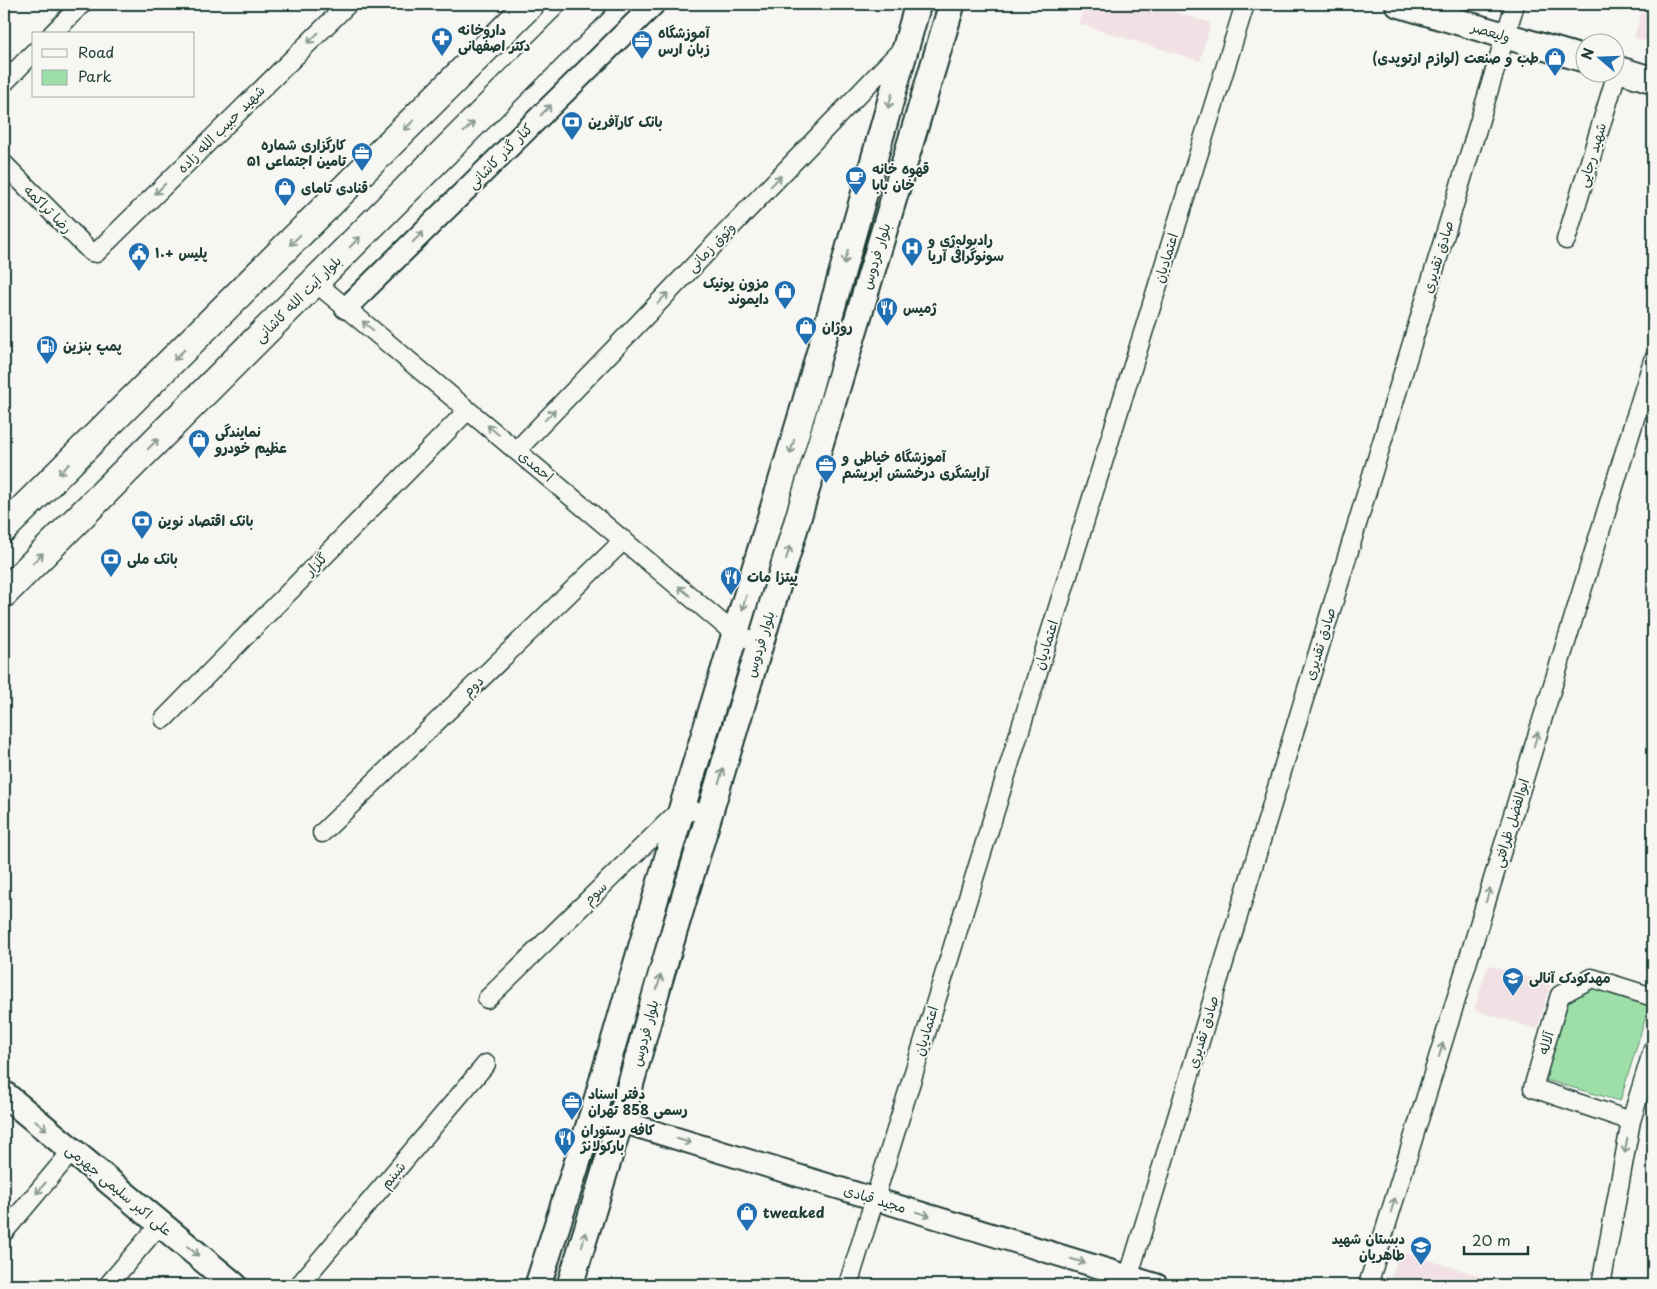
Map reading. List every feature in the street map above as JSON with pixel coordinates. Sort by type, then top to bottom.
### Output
[{"type":"main road","points":[[4,528],[530,4]]},
{"type":"main road","name":"بلوار آیت الله کاشانی","points":[[4,593],[592,4]]},
{"type":"main road","name":"بلوار فردوس","points":[[538,1285],[593,1113],[682,808],[804,407],[918,4]]},
{"type":"main road","name":"بلوار فردوس","points":[[570,1285],[952,4]]},
{"type":"main road","name":"ولیعصر","points":[[1398,4],[1574,56]]},
{"type":"main road","points":[[906,45],[937,54]]},
{"type":"main road","points":[[1624,71],[1653,80]]},
{"type":"main road","points":[[804,407],[829,414]]},
{"type":"main road","name":"علی اکبر سلیمی جهرمی","points":[[4,1094],[234,1285]]},
{"type":"street","points":[[54,32],[82,4]]},
{"type":"street","name":"شهید حبیب الله زاده","points":[[94,253],[348,4]]},
{"type":"street","name":"کنار گذر کاشانی","points":[[346,308],[654,4]]},
{"type":"street","name":"اعتمادیان","points":[[848,1285],[1245,4]]},
{"type":"street","name":"صادق تقدیری","points":[[1127,1281],[1515,4]]},
{"type":"street","name":"وثوق زمانی","points":[[517,450],[906,45]]},
{"type":"street","points":[[4,82],[32,54]]},
{"type":"street","name":"شهید رجایی","points":[[1566,240],[1612,82]]},
{"type":"street","name":"رضا تراکمه","points":[[4,164],[90,252],[94,253]]},
{"type":"street","name":"احمدی","points":[[315,282],[735,634],[761,643]]},
{"type":"street","name":"ابوالفضل ظرافتی","points":[[1368,1285],[1653,360]]},
{"type":"street","name":"گلزار","points":[[164,719],[468,410]]},
{"type":"street","name":"دوم","points":[[322,833],[624,540]]},
{"type":"street","points":[[682,808],[709,815]]},
{"type":"street","name":"سوم","points":[[487,999],[682,808]]},
{"type":"street","name":"آلاله","points":[[1631,1121],[1533,1088],[1560,995],[1592,978],[1653,997]]},
{"type":"street","points":[[1601,1285],[1631,1121],[1653,1049]]},
{"type":"street","name":"شبنم","points":[[300,1285],[486,1064]]},
{"type":"street","name":"مجید قبادی","points":[[593,1113],[874,1199],[1127,1281],[1157,1285]]},
{"type":"street","points":[[4,1232],[72,1151]]},
{"type":"street","points":[[108,1285],[160,1224]]},
{"type":"shaded area","points":[[1085,4],[1149,4],[1211,23],[1200,61],[1079,24]]},
{"type":"shaded area","points":[[1644,4],[1653,4],[1653,43],[1634,38]]},
{"type":"shaded area","name":"مهدکودک آنالی","points":[[1488,965],[1551,984],[1537,1029],[1474,1010]]},
{"type":"shaded area","name":"دبستان شهید طاهریان","points":[[1400,1251],[1486,1278],[1510,1285],[1389,1285]]},
{"type":"green space","points":[[1590,987],[1650,1003],[1620,1101],[1546,1080],[1566,997]]},
{"type":"place","name":"داروخانه دکتر اصفهانی","points":[[442,57]]},
{"type":"place","name":"آموزشگاه زبان ارس","points":[[642,60]]},
{"type":"place","name":"طب و صنعت (لوازم ارتوپدی)","points":[[1555,77]]},
{"type":"place","name":"بانک کارآفرین","points":[[572,141]]},
{"type":"place","name":"کارگزاری شماره ۵۱ تامین اجتماعی","points":[[362,172]]},
{"type":"place","name":"قهوه خانه خان بابا","points":[[856,196]]},
{"type":"place","name":"قنادی تامای","points":[[285,207]]},
{"type":"place","name":"رادیولوژی و سونوگرافی آریا","points":[[912,267]]},
{"type":"place","name":"پلیس +۱۰","points":[[139,272]]},
{"type":"place","name":"مزون یونیک دایموند","points":[[785,310]]},
{"type":"place","name":"ژمیس","points":[[887,327]]},
{"type":"place","name":"روژان","points":[[806,346]]},
{"type":"place","name":"پمپ بنزین","points":[[47,365]]},
{"type":"place","name":"نمایندگی عظیم خودرو","points":[[199,459]]},
{"type":"place","name":"آموزشگاه خیاطی و آرایشگری درخشش ابریشم","points":[[826,484]]},
{"type":"place","name":"بانک اقتصاد نوین","points":[[142,540]]},
{"type":"place","name":"بانک ملی","points":[[111,578]]},
{"type":"place","name":"پیتزا مات","points":[[731,596]]},
{"type":"place","name":"مهدکودک آنالی","points":[[1513,997]]},
{"type":"place","name":"دفتر اسناد رسمی 858 تهران","points":[[572,1121]]},
{"type":"place","name":"کافه رستوران بارکولانژ","points":[[565,1157]]},
{"type":"place","name":"tweaked","points":[[747,1232]]},
{"type":"place","name":"دبستان شهید طاهریان","points":[[1421,1266]]}]
